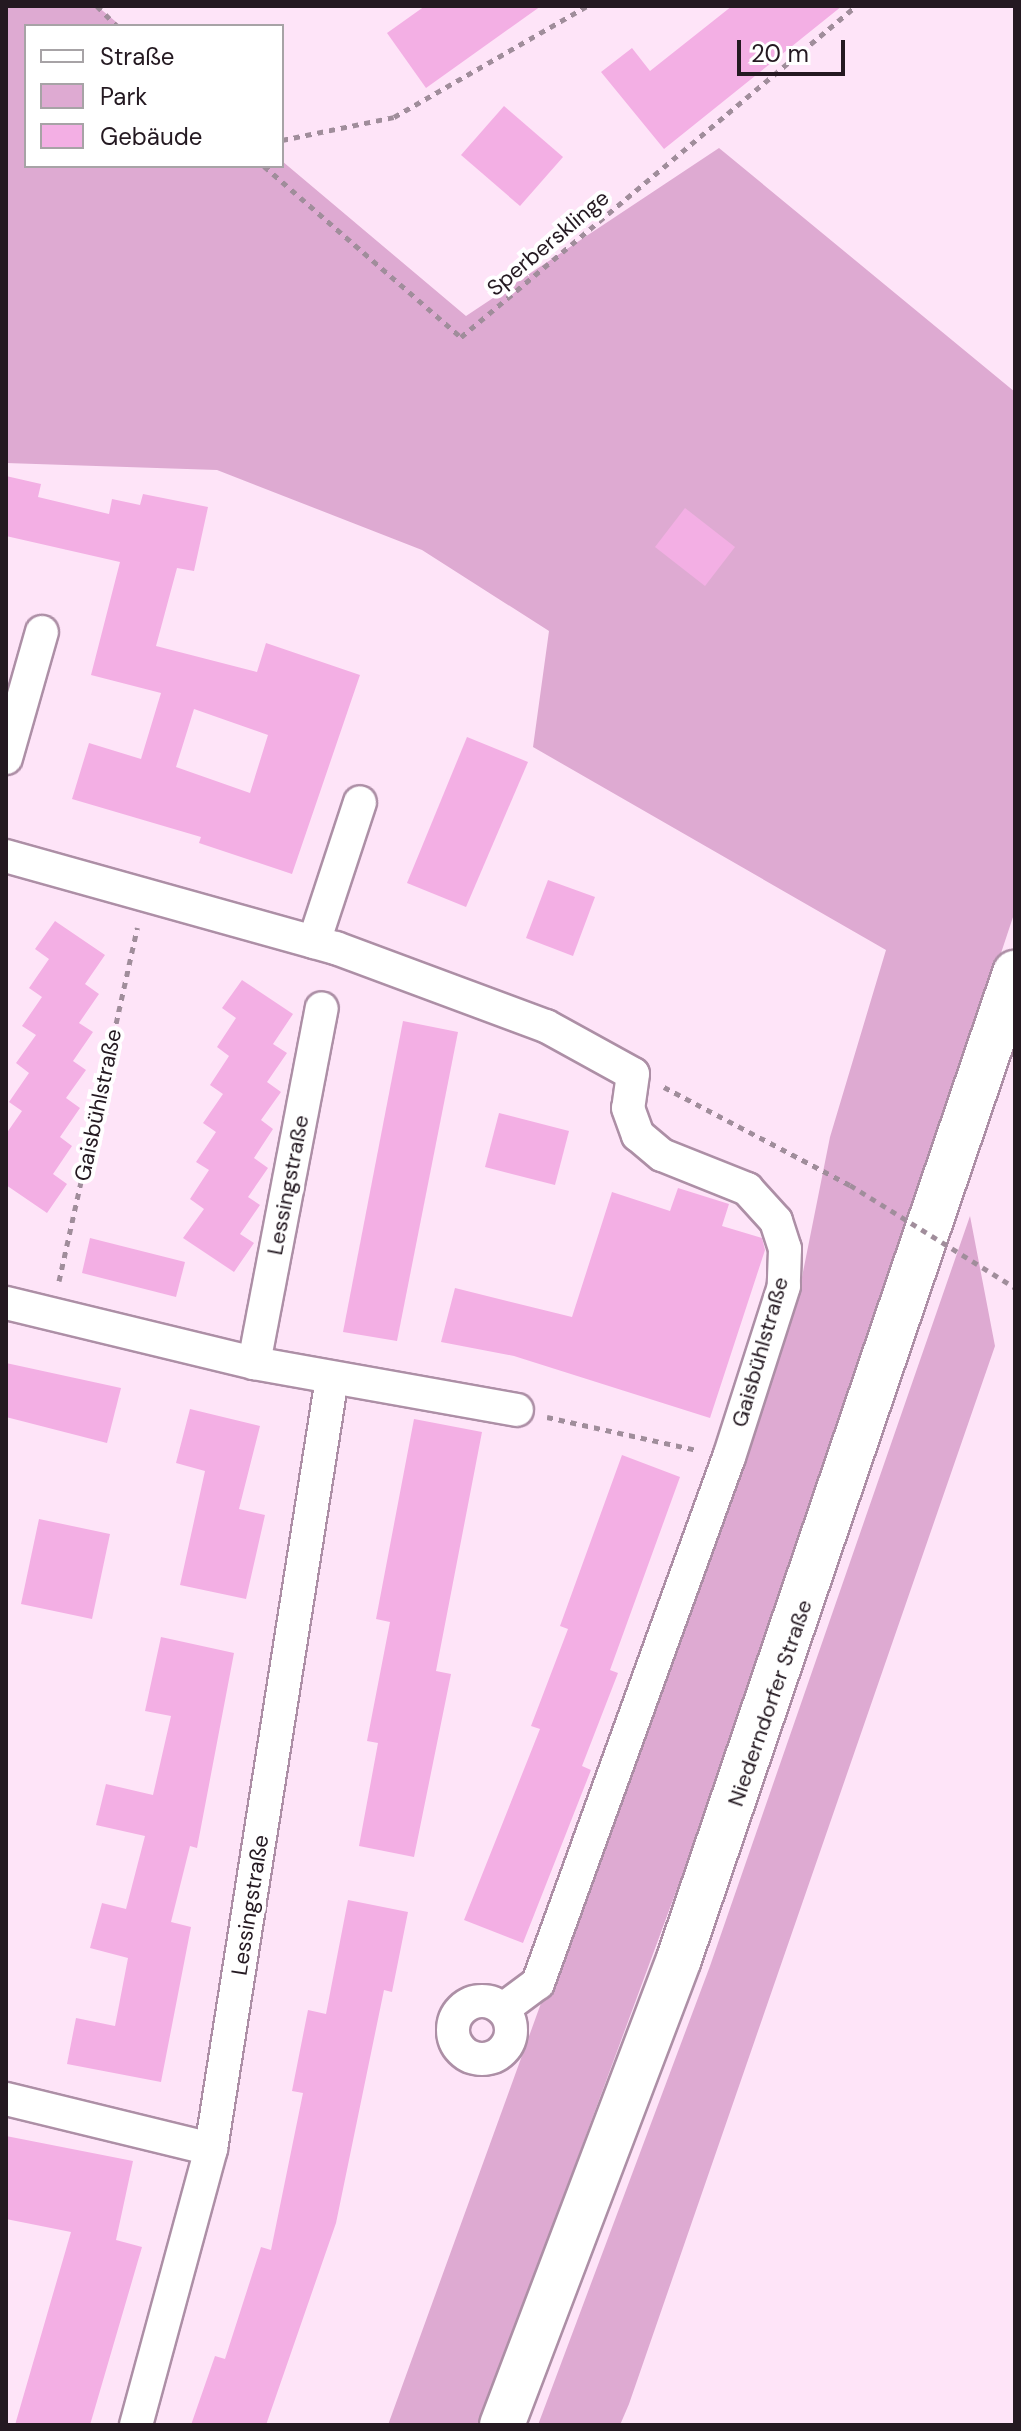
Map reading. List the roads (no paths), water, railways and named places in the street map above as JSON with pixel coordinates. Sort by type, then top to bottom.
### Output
[{"type":"main road","name":"Niederndorfer Straße","points":[[502,2425],[685,1944],[1015,973]]},
{"type":"street","points":[[6,758],[42,632]]},
{"type":"street","points":[[6,856],[314,942],[360,802]]},
{"type":"street","name":"Gaisbühlstraße","points":[[314,942],[546,1026],[633,1074],[628,1108],[638,1135],[662,1155],[747,1189],[776,1221],[785,1249],[784,1286],[729,1457],[538,1983],[503,2009]]},
{"type":"street","name":"Lessingstraße","points":[[254,1363],[322,1008]]},
{"type":"street","points":[[6,1303],[254,1363],[517,1410]]},
{"type":"street","name":"Lessingstraße","points":[[136,2425],[211,2149],[332,1378]]},
{"type":"street","points":[[6,2099],[211,2149]]}]
